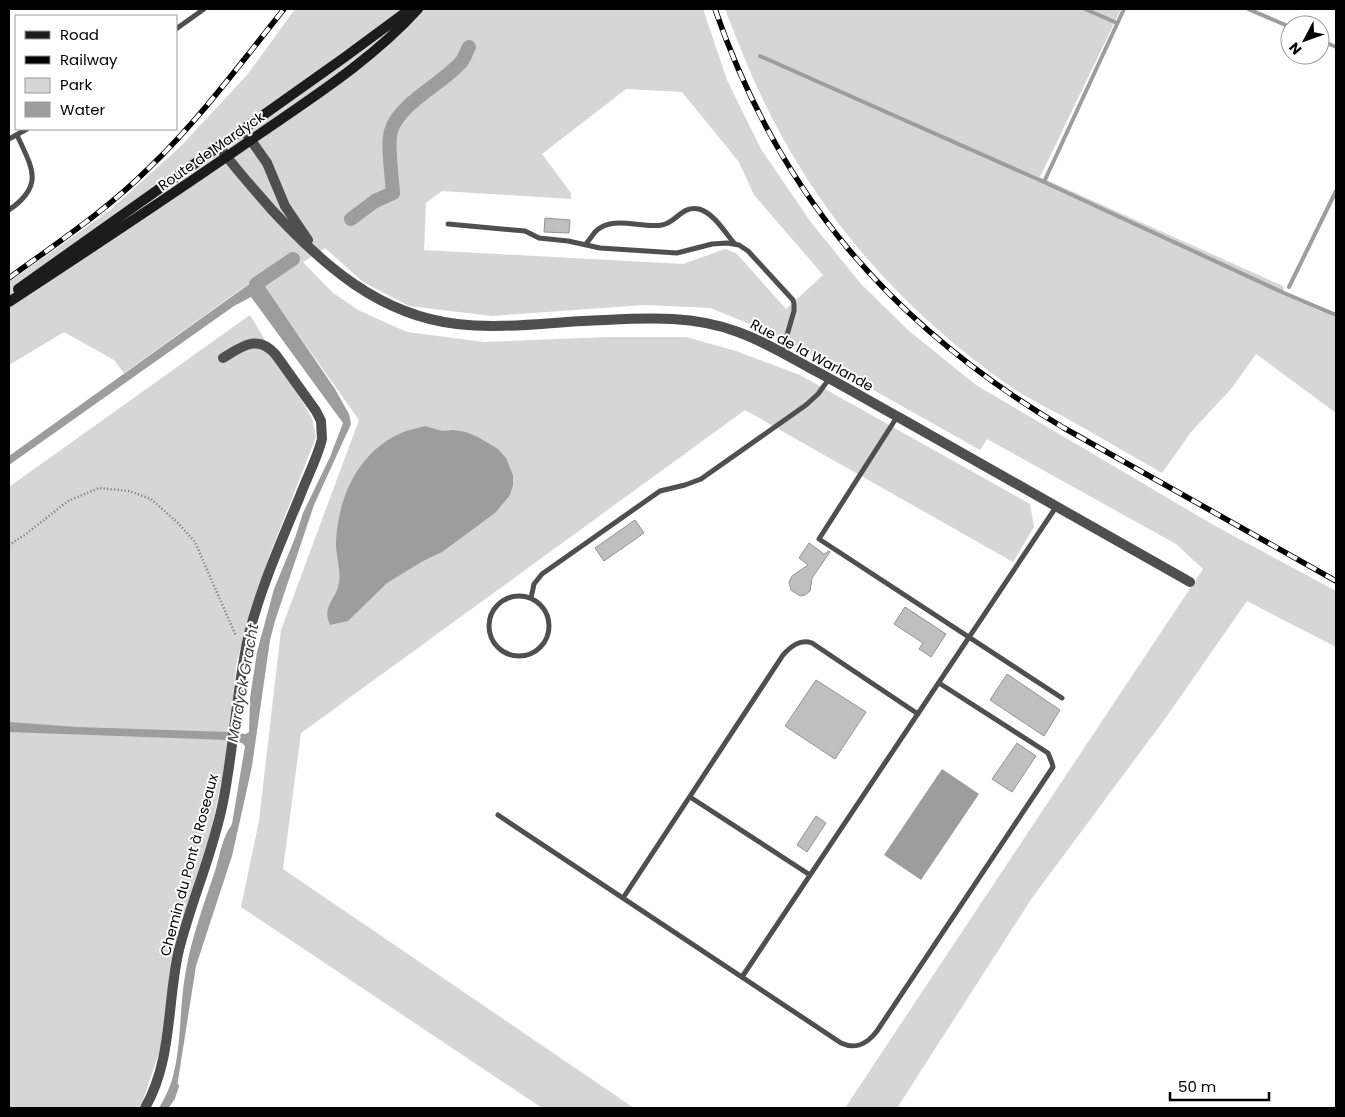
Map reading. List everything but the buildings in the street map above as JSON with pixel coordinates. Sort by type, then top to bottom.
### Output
[{"type":"main road","name":"Route de Mardyck","points":[[9,296],[410,9]]},
{"type":"main road","name":"Route de Mardyck","points":[[9,302],[227,157],[360,62],[405,23],[418,9]]},
{"type":"street","name":"Rue de la Warlande","points":[[243,129],[267,163],[277,190],[294,222],[331,267]]},
{"type":"street","name":"Rue de la Warlande","points":[[219,146],[240,174],[293,233],[331,267],[372,297],[402,310],[441,322],[458,324],[496,325],[658,318],[705,322],[735,331],[782,352],[1190,582]]},
{"type":"street","name":"Chemin du Pont à Roseaux","points":[[145,1108],[155,1088],[162,1067],[178,954],[223,803],[245,655],[259,600],[320,446],[322,428],[316,412],[276,355],[268,347],[258,343],[250,344],[223,358]]},
{"type":"lane","points":[[178,28],[204,9]]},
{"type":"lane","points":[[9,139],[25,130]]},
{"type":"lane","points":[[9,210],[27,194],[32,185],[31,170],[16,135]]},
{"type":"lane","points":[[586,244],[596,231],[612,223],[663,225],[681,212],[695,209],[704,211],[711,216],[735,244]]},
{"type":"lane","points":[[448,224],[524,231],[539,238],[586,244],[600,248],[677,253],[716,243],[727,242],[735,244],[748,251],[793,300],[794,311],[782,352]]},
{"type":"lane","points":[[531,598],[534,584],[539,576],[660,491],[685,486],[701,479],[806,405],[818,394],[829,378]]},
{"type":"lane","points":[[897,416],[819,539],[1062,698]]},
{"type":"lane","points":[[742,977],[1057,506]]},
{"type":"lane","points":[[516,596],[531,598],[539,603],[548,615],[550,630],[546,640],[532,653],[523,656],[508,654],[496,645],[491,636],[489,627],[491,617],[498,604],[506,598],[516,596]]},
{"type":"lane","points":[[623,898],[784,655],[798,643],[808,641],[812,643],[918,714]]},
{"type":"lane","points":[[498,815],[841,1043],[856,1046],[867,1042],[877,1032],[1053,767],[1048,753],[940,683]]},
{"type":"lane","points":[[690,797],[810,874]]},
{"type":"path","points":[[9,545],[68,501],[99,488],[129,491],[151,499],[178,522],[195,542],[245,655]]},
{"type":"green space","points":[[295,9],[703,9],[727,80],[761,149],[810,221],[861,284],[908,330],[976,385],[1217,527],[1336,591],[1336,647],[1247,601],[1167,716],[1032,898],[897,1108],[845,1108],[1203,569],[1176,544],[987,439],[980,450],[772,333],[710,308],[645,305],[492,316],[409,306],[363,282],[325,248],[303,262],[333,293],[360,311],[407,332],[484,342],[609,337],[686,337],[736,351],[800,375],[1030,504],[1034,527],[1013,562],[745,410],[301,733],[283,869],[634,1108],[542,1108],[241,907],[259,821],[281,630],[359,420],[263,285],[283,273],[275,277],[268,270],[124,373],[114,360],[64,332],[9,365],[9,282],[109,211],[179,148],[247,75]],"holes":[[[626,89],[682,92],[739,162],[754,195],[823,275],[786,309],[736,253],[725,249],[683,264],[424,250],[426,203],[442,191],[571,199],[571,193],[542,154]]]},
{"type":"green space","points":[[725,9],[1121,9],[1040,177],[1283,286],[1284,293],[1336,317],[1336,413],[1256,354],[1231,389],[1191,432],[1162,473],[1011,387],[943,334],[911,305],[880,274],[852,241],[802,170],[780,133],[750,72]]},
{"type":"green space","points":[[250,315],[312,418],[316,437],[270,554],[237,660],[226,757],[211,832],[175,945],[160,1050],[142,1103],[138,1108],[9,1108],[9,487]]},
{"type":"water","points":[[269,270],[275,277],[264,285],[335,389],[349,414],[351,424],[314,505],[275,621],[270,640],[252,766],[232,856],[196,966],[177,1087],[173,1098],[166,1108],[159,1108],[172,1080],[189,957],[224,841],[232,824],[245,746],[242,743],[227,740],[9,732],[9,722],[77,727],[246,734],[249,732],[250,698],[257,652],[274,589],[303,513],[330,457],[343,423],[251,297],[234,306],[9,465],[9,456]]},
{"type":"water","points":[[425,426],[442,431],[466,432],[498,449],[506,458],[513,475],[510,495],[496,512],[442,552],[387,583],[348,621],[330,625],[327,612],[338,588],[339,578],[336,544],[337,526],[346,492],[354,476],[376,449],[406,431]]},
{"type":"water","points":[[942,769],[979,794],[921,880],[884,855]]},
{"type":"waterway","points":[[1085,9],[1117,23]]},
{"type":"waterway","points":[[1044,182],[1124,9]]},
{"type":"waterway","points":[[1248,9],[1280,23]]},
{"type":"waterway","points":[[1330,44],[1336,47]]},
{"type":"waterway","name":"Mardyck Gracht","points":[[351,219],[375,201],[393,193],[389,144],[391,131],[396,121],[412,102],[462,61],[469,47]]},
{"type":"waterway","points":[[760,56],[1044,182],[1284,293],[1336,315]]},
{"type":"waterway","points":[[1289,287],[1336,191]]},
{"type":"waterway","name":"Mardyck Gracht","points":[[256,284],[293,259]]},
{"type":"waterway","name":"Mardyck Gracht","points":[[166,1108],[173,1098],[177,1086]]},
{"type":"railway","points":[[9,278],[99,212],[149,168],[202,111],[284,9]]},
{"type":"railway","points":[[715,9],[742,77],[773,140],[809,198],[850,251],[896,301],[947,346],[1003,389],[1064,428],[1336,581]]}]
